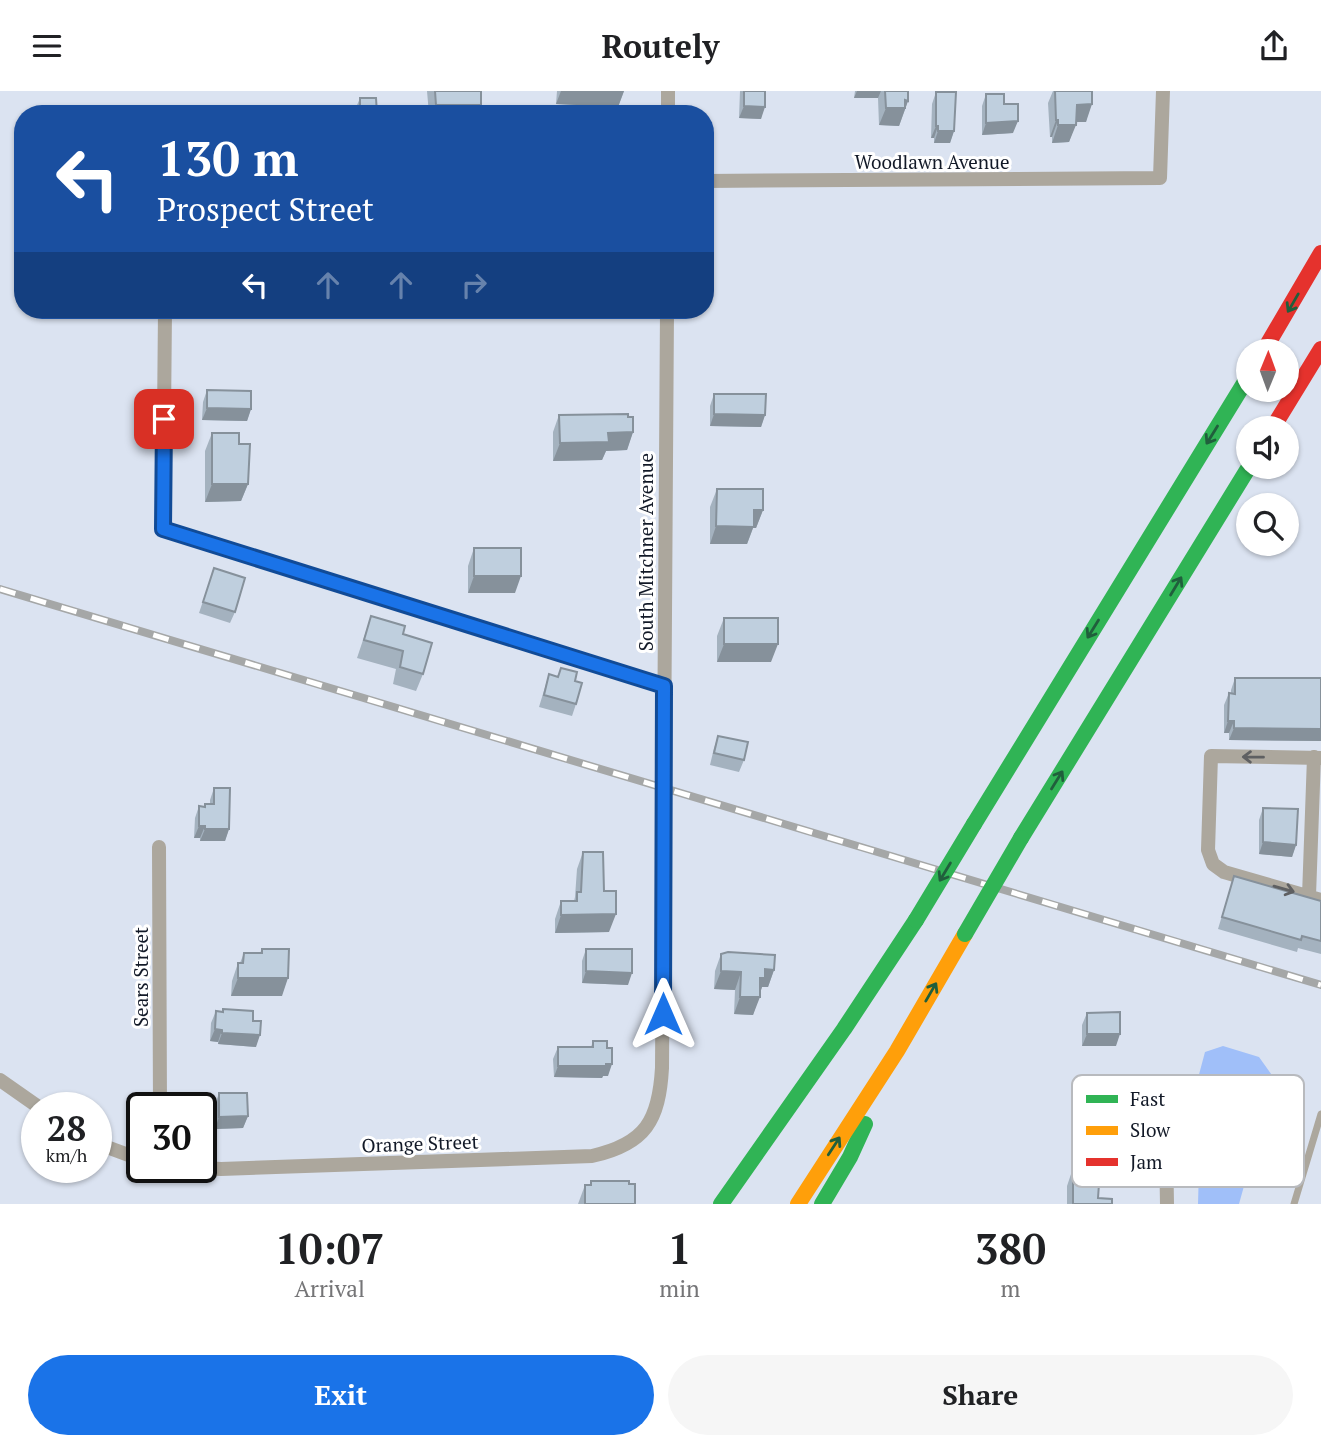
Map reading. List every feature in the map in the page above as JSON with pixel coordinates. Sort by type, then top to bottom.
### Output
[{"type":"highway","points":[[1271,339],[1321,253]]},
{"type":"highway","points":[[1280,416],[1321,349]]},
{"type":"highway","points":[[722,1204],[844,1029],[916,919],[1236,397]]},
{"type":"highway","points":[[798,1204],[897,1051],[1021,838],[1242,479]]},
{"type":"highway","points":[[741,1204],[844,1029]]},
{"type":"highway","points":[[822,1204],[850,1157],[897,1051]]},
{"type":"street","name":"Woodlawn Avenue","points":[[714,181],[1160,178],[1163,91]]},
{"type":"street","points":[[165,319],[163,529],[664,686]]},
{"type":"street","name":"South Mitchner Avenue","points":[[646,1128],[660,1098],[662,1068],[667,319]]},
{"type":"street","points":[[1211,756],[1317,758],[1315,898],[1224,872],[1213,864],[1208,850],[1211,756]]},
{"type":"street","name":"Sears Street","points":[[159,847],[160,1092]]},
{"type":"street","points":[[0,1080],[21,1095]]},
{"type":"street","name":"Orange Street","points":[[217,1169],[572,1157],[610,1152],[636,1139],[646,1128]]},
{"type":"lane","points":[[1304,1171],[1321,1114]]},
{"type":"lane","points":[[1294,1204],[1299,1187]]},
{"type":"water","points":[[1223,1046],[1259,1057],[1272,1075],[1199,1075],[1205,1052]]},
{"type":"water","points":[[1198,1187],[1244,1187],[1239,1204],[1198,1204]]},
{"type":"building","points":[[435,91],[481,91],[481,105],[436,105]]},
{"type":"building","points":[[744,91],[765,91],[765,107],[744,106]]},
{"type":"building","points":[[885,91],[908,91],[905,108],[886,108]]},
{"type":"building","points":[[1055,91],[1092,91],[1092,104],[1077,105],[1076,125],[1058,125]]},
{"type":"building","points":[[936,92],[956,92],[954,131],[938,131]]},
{"type":"building","points":[[986,94],[1004,94],[1004,104],[1018,104],[1018,121],[986,123]]},
{"type":"building","points":[[360,98],[376,98],[376,105],[360,105]]},
{"type":"building","points":[[207,390],[251,391],[251,409],[207,408]]},
{"type":"building","points":[[714,394],[766,394],[765,415],[714,414]]},
{"type":"building","points":[[628,414],[628,417],[633,417],[633,432],[608,433],[609,442],[560,443],[559,415]]},
{"type":"building","points":[[212,433],[239,433],[239,444],[250,444],[248,484],[212,484]]},
{"type":"building","points":[[717,489],[763,489],[763,510],[754,510],[754,527],[716,526]]},
{"type":"building","points":[[474,548],[521,548],[521,576],[474,576]]},
{"type":"building","points":[[214,568],[245,578],[235,612],[203,602]]},
{"type":"building","points":[[371,616],[405,626],[403,634],[432,643],[423,674],[400,667],[403,651],[364,640]]},
{"type":"building","points":[[724,618],[778,618],[778,644],[724,644]]},
{"type":"building","points":[[561,668],[577,672],[575,681],[582,683],[576,704],[544,695],[549,674],[558,677]]},
{"type":"building","points":[[1235,678],[1321,678],[1321,729],[1234,728],[1234,721],[1228,721],[1229,693],[1235,694]]},
{"type":"building","points":[[718,736],[748,742],[744,760],[714,753]]},
{"type":"building","points":[[214,788],[230,788],[229,829],[205,829],[205,826],[199,826],[199,806],[214,804]]},
{"type":"building","points":[[1263,808],[1298,809],[1296,845],[1263,842]]},
{"type":"building","points":[[583,852],[603,852],[604,891],[616,891],[616,914],[561,915],[561,901],[577,901],[577,892],[581,892]]},
{"type":"building","points":[[1234,876],[1321,901],[1321,941],[1302,936],[1301,940],[1222,917]]},
{"type":"building","points":[[262,949],[289,949],[288,978],[238,978],[238,963],[243,963],[244,953],[262,953]]},
{"type":"building","points":[[586,949],[632,949],[632,973],[586,971]]},
{"type":"building","points":[[728,952],[775,955],[774,970],[765,969],[765,978],[760,978],[760,997],[740,997],[741,972],[721,971],[721,954]]},
{"type":"building","points":[[223,1009],[253,1011],[253,1021],[261,1021],[260,1035],[222,1033],[222,1030],[215,1029],[216,1011],[223,1012]]},
{"type":"building","points":[[1120,1012],[1120,1034],[1087,1034],[1087,1013]]},
{"type":"building","points":[[593,1041],[607,1041],[607,1048],[612,1048],[612,1064],[558,1066],[558,1047],[593,1047]]},
{"type":"building","points":[[219,1093],[247,1093],[248,1116],[219,1117]]},
{"type":"building","points":[[591,1181],[629,1181],[629,1184],[635,1184],[635,1204],[585,1204],[585,1185],[591,1185]]},
{"type":"building","points":[[1073,1187],[1099,1187],[1098,1198],[1112,1199],[1112,1204],[1073,1204]]},
{"type":"railway","points":[[0,589],[1321,985]]},
{"type":"traffic: fast","points":[[974,824],[1236,397]]},
{"type":"traffic: fast","points":[[1021,838],[1242,479]]},
{"type":"traffic: fast","points":[[916,920],[974,824]]},
{"type":"traffic: fast","points":[[965,934],[1021,838]]},
{"type":"traffic: fast","points":[[721,1204],[844,1029],[916,920]]},
{"type":"traffic: fast","points":[[822,1204],[850,1157],[865,1124]]},
{"type":"traffic: slow","points":[[798,1204],[897,1051],[965,934]]},
{"type":"traffic: jam","points":[[1271,339],[1321,253]]},
{"type":"traffic: jam","points":[[1280,416],[1321,349]]},
{"type":"route","points":[[164,419],[163,529],[664,686],[663,1014]]}]
